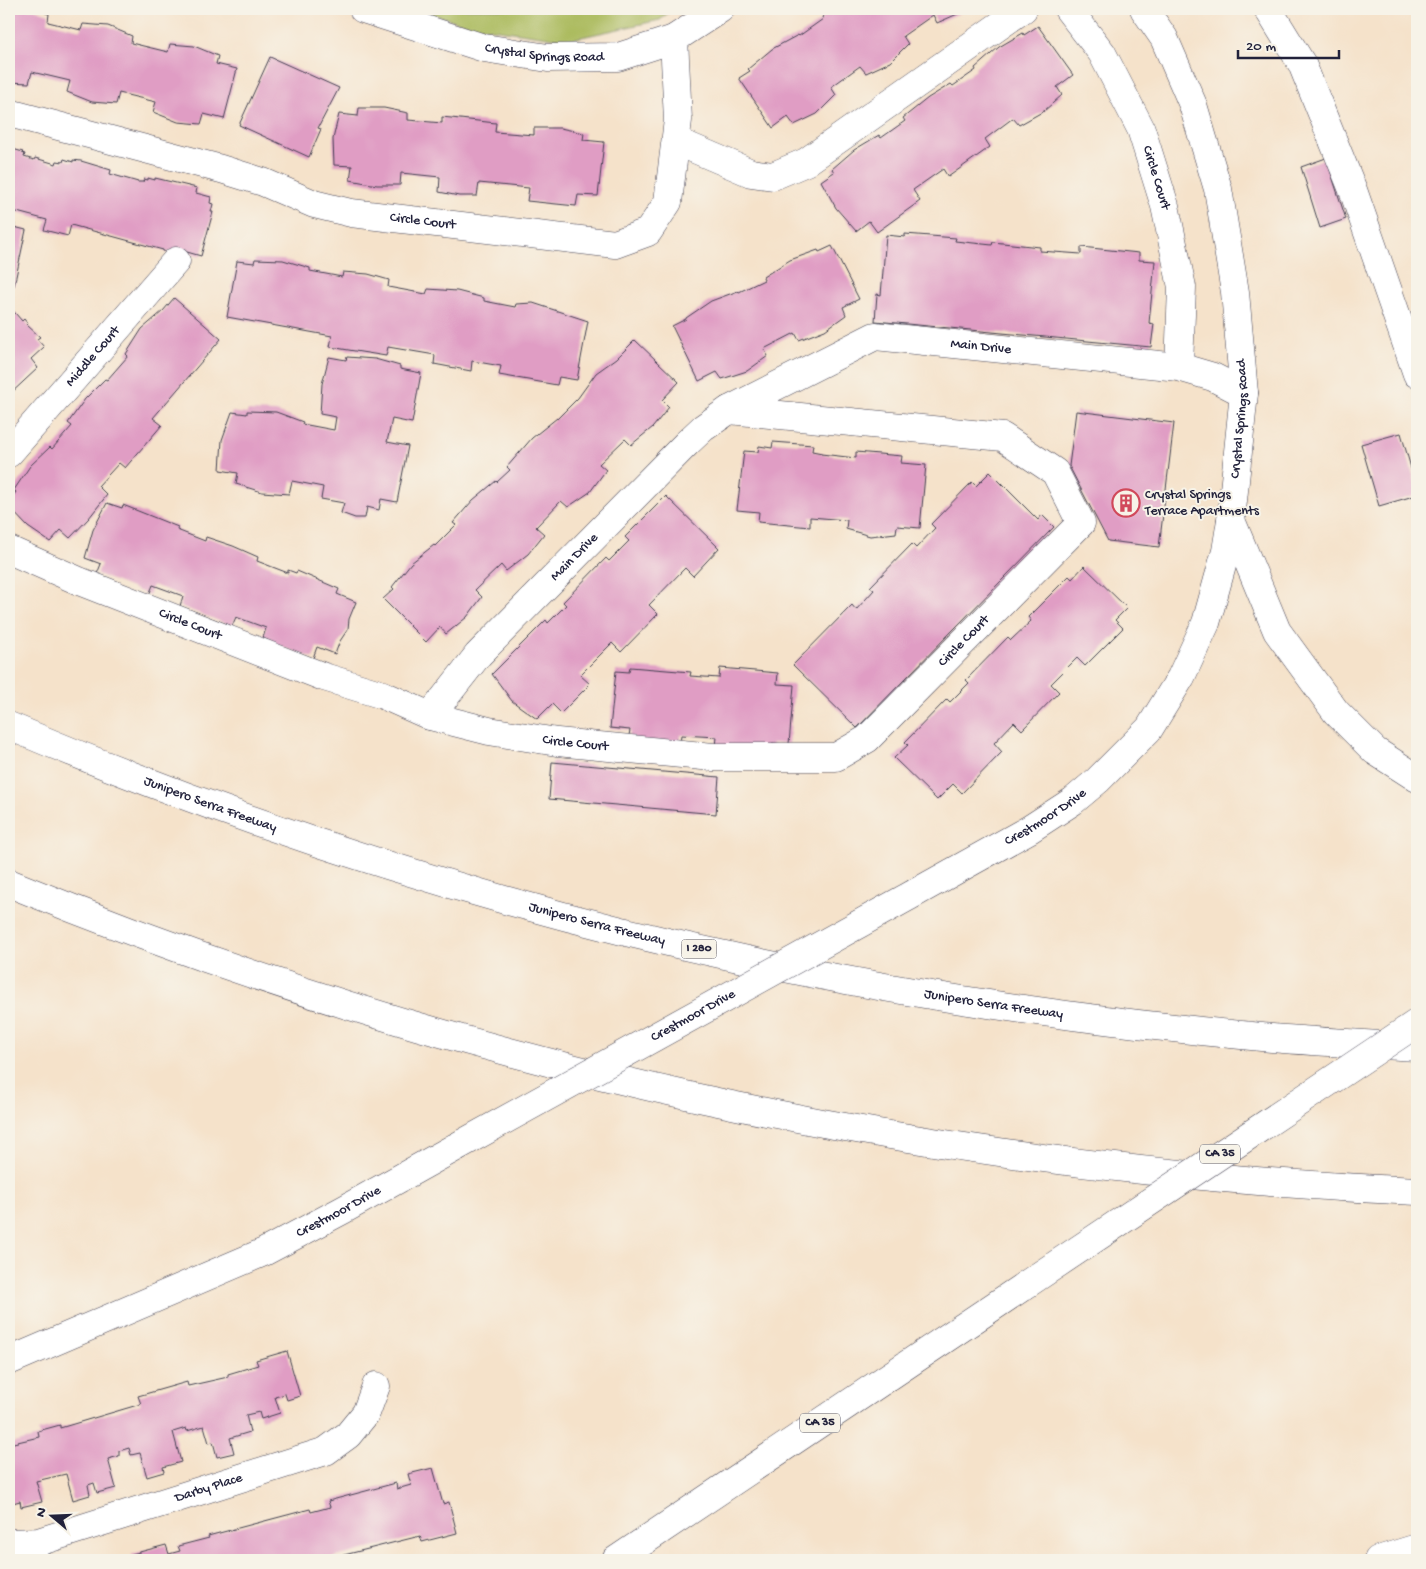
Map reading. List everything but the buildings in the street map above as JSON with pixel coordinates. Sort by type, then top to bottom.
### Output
[{"type":"main road","name":"Crystal Springs Road","points":[[363,9],[484,48],[548,58],[618,57],[674,39],[720,9]]},
{"type":"main road","points":[[676,142],[751,173],[772,176],[806,162],[1023,9]]},
{"type":"main road","name":"Circle Court","points":[[1068,9],[1102,52],[1132,112],[1140,129],[1165,206],[1182,287],[1179,367]]},
{"type":"main road","name":"Crystal Springs Road","points":[[1144,9],[1164,38],[1193,106],[1218,189],[1235,292],[1244,392],[1231,520],[1277,631],[1283,640],[1336,712],[1375,751],[1417,778]]},
{"type":"main road","points":[[1268,9],[1302,64],[1353,190],[1417,374]]},
{"type":"main road","name":"Circle Court","points":[[9,113],[221,169],[263,182],[314,204],[351,213],[615,244],[648,232],[668,202],[678,120],[674,39]]},
{"type":"main road","name":"Middle Court","points":[[9,453],[176,261]]},
{"type":"main road","name":"Main Drive","points":[[430,716],[478,655],[703,428],[730,410],[876,336],[1179,367],[1213,377],[1244,392]]},
{"type":"main road","name":"Circle Court","points":[[9,550],[88,584],[324,677],[383,695],[430,716],[489,731],[557,742],[713,757],[836,756],[867,739],[1081,523],[1055,472],[1003,437],[730,410]]},
{"type":"main road","name":"Crestmoor Drive","points":[[9,1361],[264,1252],[330,1218],[1030,829],[1066,806],[1098,780],[1149,729],[1181,677],[1206,623],[1226,551],[1231,520]]},
{"type":"main road","name":"Junipero Serra Freeway","points":[[9,726],[190,798],[340,850],[506,900],[689,947],[831,977],[980,1003],[1127,1023],[1276,1038],[1417,1047]]},
{"type":"main road","points":[[9,883],[178,947],[317,995],[504,1050],[698,1097],[938,1143],[1084,1163],[1308,1186],[1417,1191]]},
{"type":"main road","name":"CA 35","points":[[616,1560],[1417,1023]]},
{"type":"main road","name":"Darby Place","points":[[9,1543],[38,1542],[326,1451],[348,1435],[366,1413],[376,1386]]},
{"type":"main road","points":[[1378,1560],[1417,1548]]},
{"type":"green space","points":[[416,9],[673,9],[660,20],[568,40],[471,26]]},
{"type":"place","name":"Crystal Springs Terrace Apartments","points":[[1126,503]]}]
